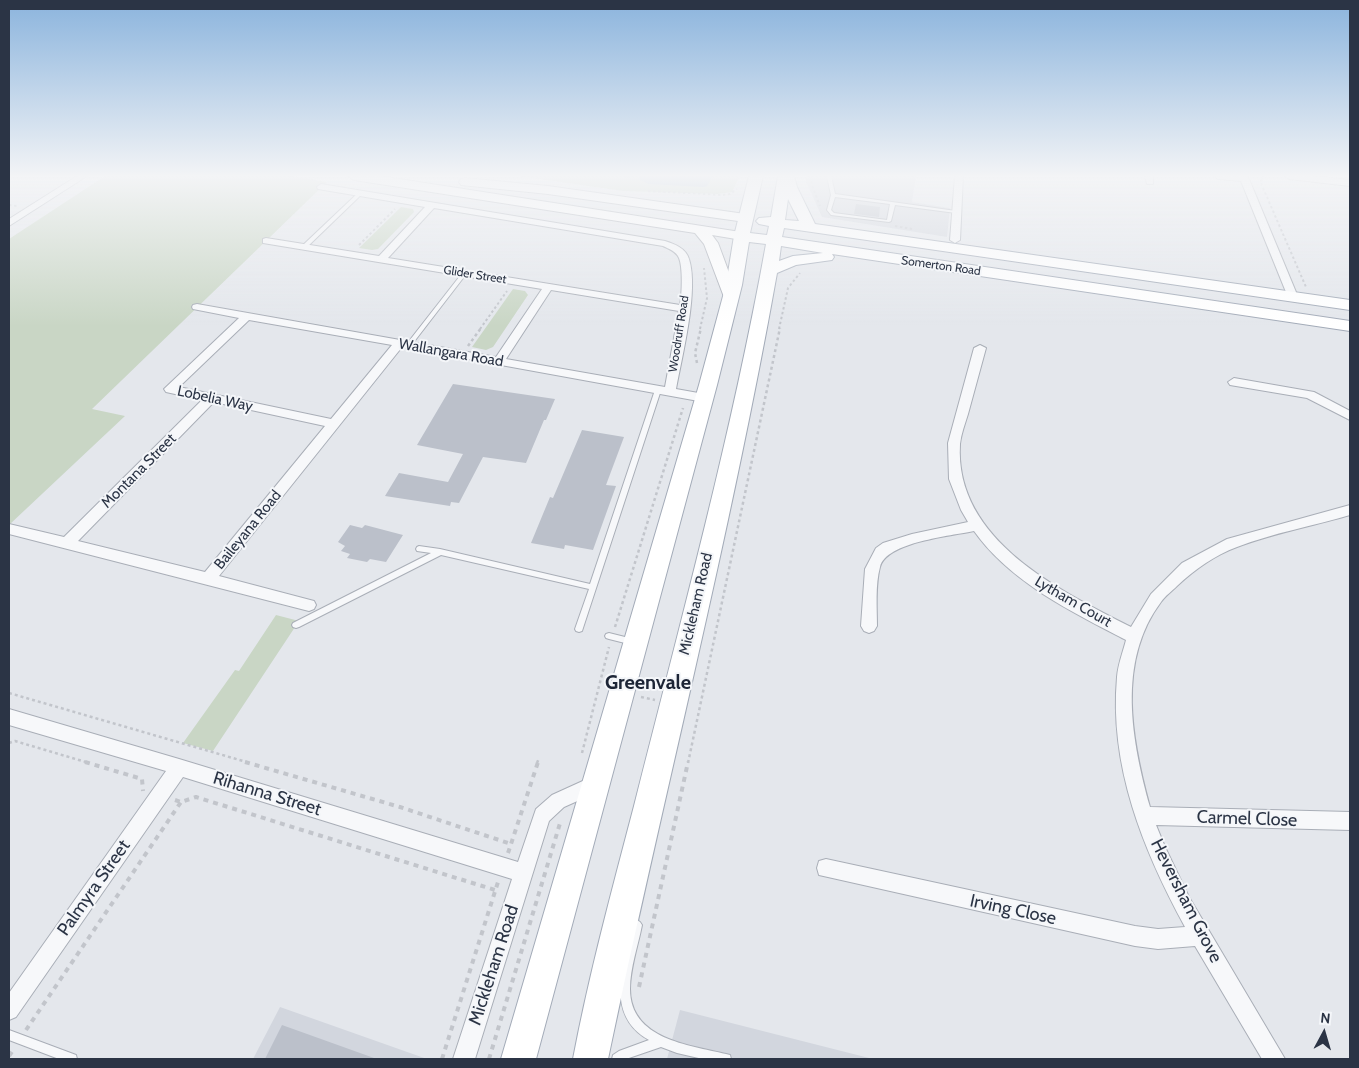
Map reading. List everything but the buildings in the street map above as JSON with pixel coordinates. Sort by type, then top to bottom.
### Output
[{"type":"main road","name":"Somerton Road","points":[[673,226],[1350,326]]},
{"type":"main road","points":[[518,1059],[596,784],[619,639],[696,397],[731,296],[744,226]]},
{"type":"main road","name":"Mickleham Road","points":[[590,1059],[727,474],[778,226]]},
{"type":"main road","name":"Somerton Road","points":[[801,226],[1300,292],[1350,305]]},
{"type":"main road","points":[[700,230],[711,243],[731,296]]},
{"type":"main road","points":[[769,270],[793,261],[837,256],[885,258]]},
{"type":"street","points":[[381,260],[413,226]]},
{"type":"street","name":"Woodruff Road","points":[[557,226],[665,244],[677,249],[684,258],[686,296],[664,391]]},
{"type":"street","points":[[953,245],[955,226]]},
{"type":"street","points":[[1268,226],[1300,292]]},
{"type":"street","name":"Glider Street","points":[[266,241],[684,309]]},
{"type":"street","points":[[498,362],[548,287]]},
{"type":"street","name":"Wallangara Road","points":[[197,307],[696,397]]},
{"type":"street","name":"Lobelia Way","points":[[247,316],[170,389],[334,424]]},
{"type":"street","name":"Baileyana Road","points":[[9,529],[208,579],[334,424],[403,345]]},
{"type":"street","name":"Lytham Court","points":[[980,348],[954,444],[953,456],[956,479],[961,493],[978,525],[995,547],[1033,580],[1134,636]]},
{"type":"street","points":[[1234,382],[1310,395],[1350,416]]},
{"type":"street","name":"Montana Street","points":[[66,544],[211,398]]},
{"type":"street","name":"Heversham Grove","points":[[1274,1059],[1172,883],[1144,816],[1130,764],[1122,712],[1125,671],[1134,636],[1151,603],[1162,588],[1198,559],[1232,543],[1350,510]]},
{"type":"street","points":[[868,626],[872,569],[881,551],[897,544],[978,525]]},
{"type":"street","points":[[208,579],[308,605]]},
{"type":"street","name":"Rihanna Street","points":[[9,717],[524,873]]},
{"type":"street","name":"Palmyra Street","points":[[9,1010],[179,767]]},
{"type":"street","name":"Mickleham Road","points":[[464,1059],[542,815],[552,805],[596,784]]},
{"type":"street","name":"Carmel Close","points":[[1144,816],[1350,821]]},
{"type":"street","name":"Irving Close","points":[[826,868],[1135,936],[1158,939],[1202,936]]},
{"type":"lane","points":[[304,247],[326,226]]},
{"type":"lane","points":[[403,345],[465,273]]},
{"type":"lane","points":[[578,629],[664,391]]},
{"type":"lane","points":[[419,549],[440,552],[592,587]]},
{"type":"lane","points":[[296,625],[440,552]]},
{"type":"lane","points":[[645,864],[647,810]]},
{"type":"lane","points":[[638,916],[625,988],[625,1000],[631,1019],[665,1044],[726,1059]]},
{"type":"lane","points":[[9,1035],[72,1059]]},
{"type":"lane","points":[[618,1059],[623,1055],[665,1044]]},
{"type":"path","points":[[350,254],[378,226]]},
{"type":"path","points":[[1276,226],[1300,292]]},
{"type":"path","points":[[698,367],[695,353],[707,298],[703,263]]},
{"type":"path","points":[[462,355],[514,281]]},
{"type":"path","points":[[581,756],[610,691],[619,639],[696,397]]},
{"type":"path","points":[[610,691],[700,709],[638,993]]},
{"type":"path","points":[[9,693],[400,807],[511,844]]},
{"type":"path","points":[[9,743],[15,741],[142,779],[144,792],[181,802],[196,797],[495,890]]},
{"type":"path","points":[[442,1059],[539,758]]},
{"type":"path","points":[[489,1059],[569,796]]},
{"type":"path","points":[[9,1056],[181,802]]},
{"type":"shaded area","points":[[877,226],[948,226],[947,237]]},
{"type":"shaded area","points":[[280,1007],[427,1059],[253,1059]]},
{"type":"shaded area","points":[[680,1010],[873,1059],[667,1059]]},
{"type":"green space","points":[[29,226],[282,226],[92,409],[125,416],[9,525],[9,239]]},
{"type":"green space","points":[[382,226],[401,226],[378,249],[359,248]]},
{"type":"green space","points":[[513,289],[525,291],[528,295],[493,347],[486,350],[472,347]]},
{"type":"green space","points":[[276,615],[299,621],[213,751],[183,743],[235,670],[239,671]]},
{"type":"district","name":"Greenvale","points":[[648,683]]}]
